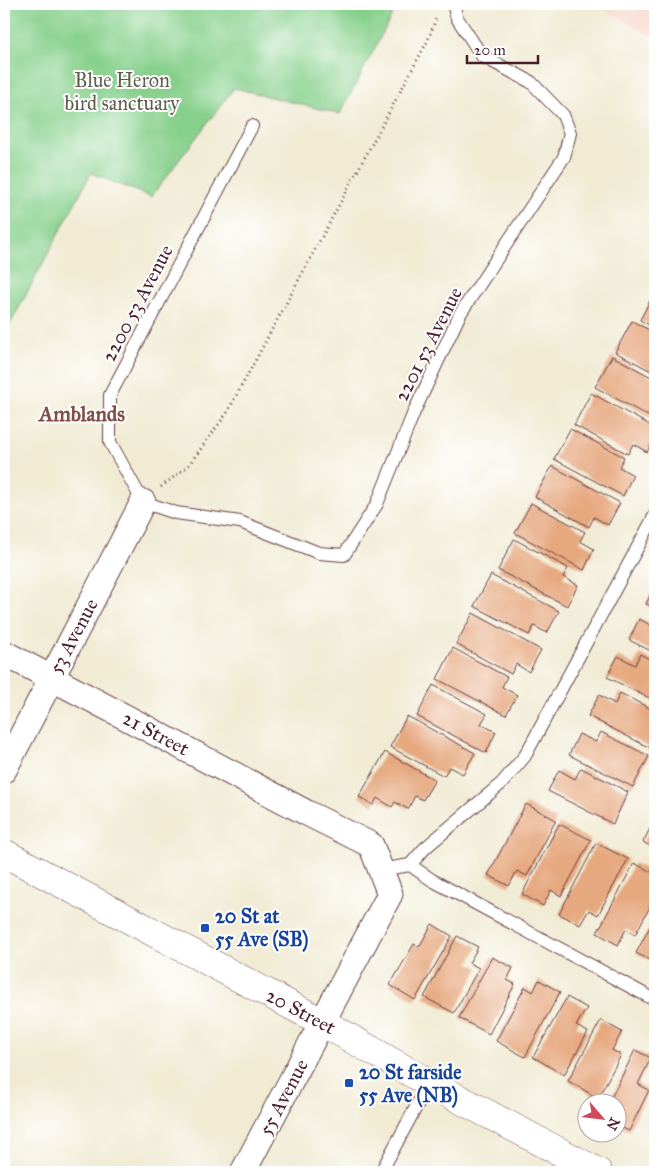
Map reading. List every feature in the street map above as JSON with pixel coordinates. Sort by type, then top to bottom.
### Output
[{"type":"street","name":"53 Avenue","points":[[4,770],[143,502]]},
{"type":"street","name":"21 Street","points":[[4,653],[307,813],[370,844],[380,870]]},
{"type":"street","name":"20 Street","points":[[4,853],[322,1022],[428,1083],[598,1172]]},
{"type":"street","name":"55 Avenue","points":[[243,1172],[390,894],[380,870]]},
{"type":"lane","name":"2201 53 Avenue","points":[[143,502],[176,513],[240,522],[320,553],[344,555],[377,504],[414,412],[460,314],[564,157],[570,133],[562,115],[531,82],[482,56],[457,18],[453,4]]},
{"type":"lane","name":"2200 53 Avenue","points":[[143,502],[110,442],[110,395],[252,126]]},
{"type":"lane","points":[[380,870],[410,865],[425,848],[502,783],[525,756],[655,515]]},
{"type":"lane","points":[[410,865],[432,880],[655,1000]]},
{"type":"lane","points":[[381,1172],[428,1083]]},
{"type":"path","points":[[143,502],[188,466],[227,414],[428,40],[438,14]]},
{"type":"shaded area","points":[[595,4],[655,4],[655,38]]},
{"type":"green space","name":"Blue Heron bird sanctuary","points":[[4,4],[398,4],[340,114],[234,88],[151,197],[91,173],[4,336]]},
{"type":"building","points":[[655,291],[655,328],[640,320]]},
{"type":"building","points":[[632,321],[655,333],[655,373],[615,352]]},
{"type":"building","points":[[612,356],[655,379],[655,408],[650,417],[595,387]]},
{"type":"building","points":[[591,393],[655,428],[655,437],[647,452],[633,444],[628,454],[574,425]]},
{"type":"building","points":[[570,429],[624,457],[619,467],[633,475],[623,496],[554,459]]},
{"type":"building","points":[[552,466],[620,503],[608,525],[594,517],[589,527],[535,497]]},
{"type":"building","points":[[531,503],[585,532],[580,541],[594,549],[584,570],[515,533]]},
{"type":"building","points":[[514,539],[568,568],[563,577],[578,585],[567,606],[498,570]]},
{"type":"building","points":[[491,575],[559,611],[547,633],[534,626],[529,635],[474,606]]},
{"type":"building","points":[[655,585],[655,608],[646,604]]},
{"type":"building","points":[[473,613],[541,650],[529,672],[516,664],[511,674],[456,644]]},
{"type":"building","points":[[639,619],[655,627],[655,653],[629,640]]},
{"type":"building","points":[[453,648],[507,677],[502,687],[517,695],[506,715],[437,679]]},
{"type":"building","points":[[640,654],[655,662],[655,701],[607,677],[618,656],[635,665]]},
{"type":"building","points":[[433,685],[487,714],[481,724],[496,732],[486,753],[417,716]]},
{"type":"building","points":[[620,693],[655,711],[655,743],[652,749],[588,716],[599,695],[615,704]]},
{"type":"building","points":[[407,716],[475,753],[463,774],[449,767],[444,776],[390,747]]},
{"type":"building","points":[[601,732],[649,756],[633,787],[569,755],[579,734],[596,742]]},
{"type":"building","points":[[385,752],[435,780],[423,800],[415,796],[408,809],[395,802],[392,807],[377,798],[373,805],[359,797]]},
{"type":"building","points":[[581,768],[628,792],[613,824],[548,791],[559,770],[575,779]]},
{"type":"building","points":[[526,804],[556,820],[527,876],[517,871],[509,886],[488,875]]},
{"type":"building","points":[[655,819],[655,849],[643,842]]},
{"type":"building","points":[[559,824],[591,840],[561,896],[551,890],[543,906],[522,894]]},
{"type":"building","points":[[596,843],[628,859],[598,915],[589,910],[580,925],[559,914]]},
{"type":"building","points":[[634,863],[655,874],[655,897],[635,935],[626,929],[618,945],[597,933]]},
{"type":"building","points":[[655,917],[655,963],[636,953]]},
{"type":"building","points":[[432,924],[452,936],[415,1000],[390,985],[414,944],[419,947]]},
{"type":"building","points":[[457,936],[478,947],[469,963],[479,968],[454,1013],[424,997]]},
{"type":"building","points":[[492,957],[513,968],[507,980],[515,984],[489,1034],[459,1018]]},
{"type":"building","points":[[539,980],[560,992],[525,1057],[496,1041],[525,987],[533,992]]},
{"type":"building","points":[[567,997],[587,1008],[576,1026],[588,1032],[564,1075],[533,1057]]},
{"type":"building","points":[[601,1020],[622,1032],[612,1050],[621,1055],[600,1094],[591,1094],[568,1081]]},
{"type":"building","points":[[635,1050],[651,1058],[638,1084],[649,1090],[629,1131],[626,1130],[626,1094],[613,1094]]},
{"type":"place","name":"20 St at 55 Ave (SB)","points":[[205,928]]},
{"type":"place","name":"20 St farside 55 Ave (NB)","points":[[349,1083]]},
{"type":"district","name":"Amblands","points":[[82,414]]}]
